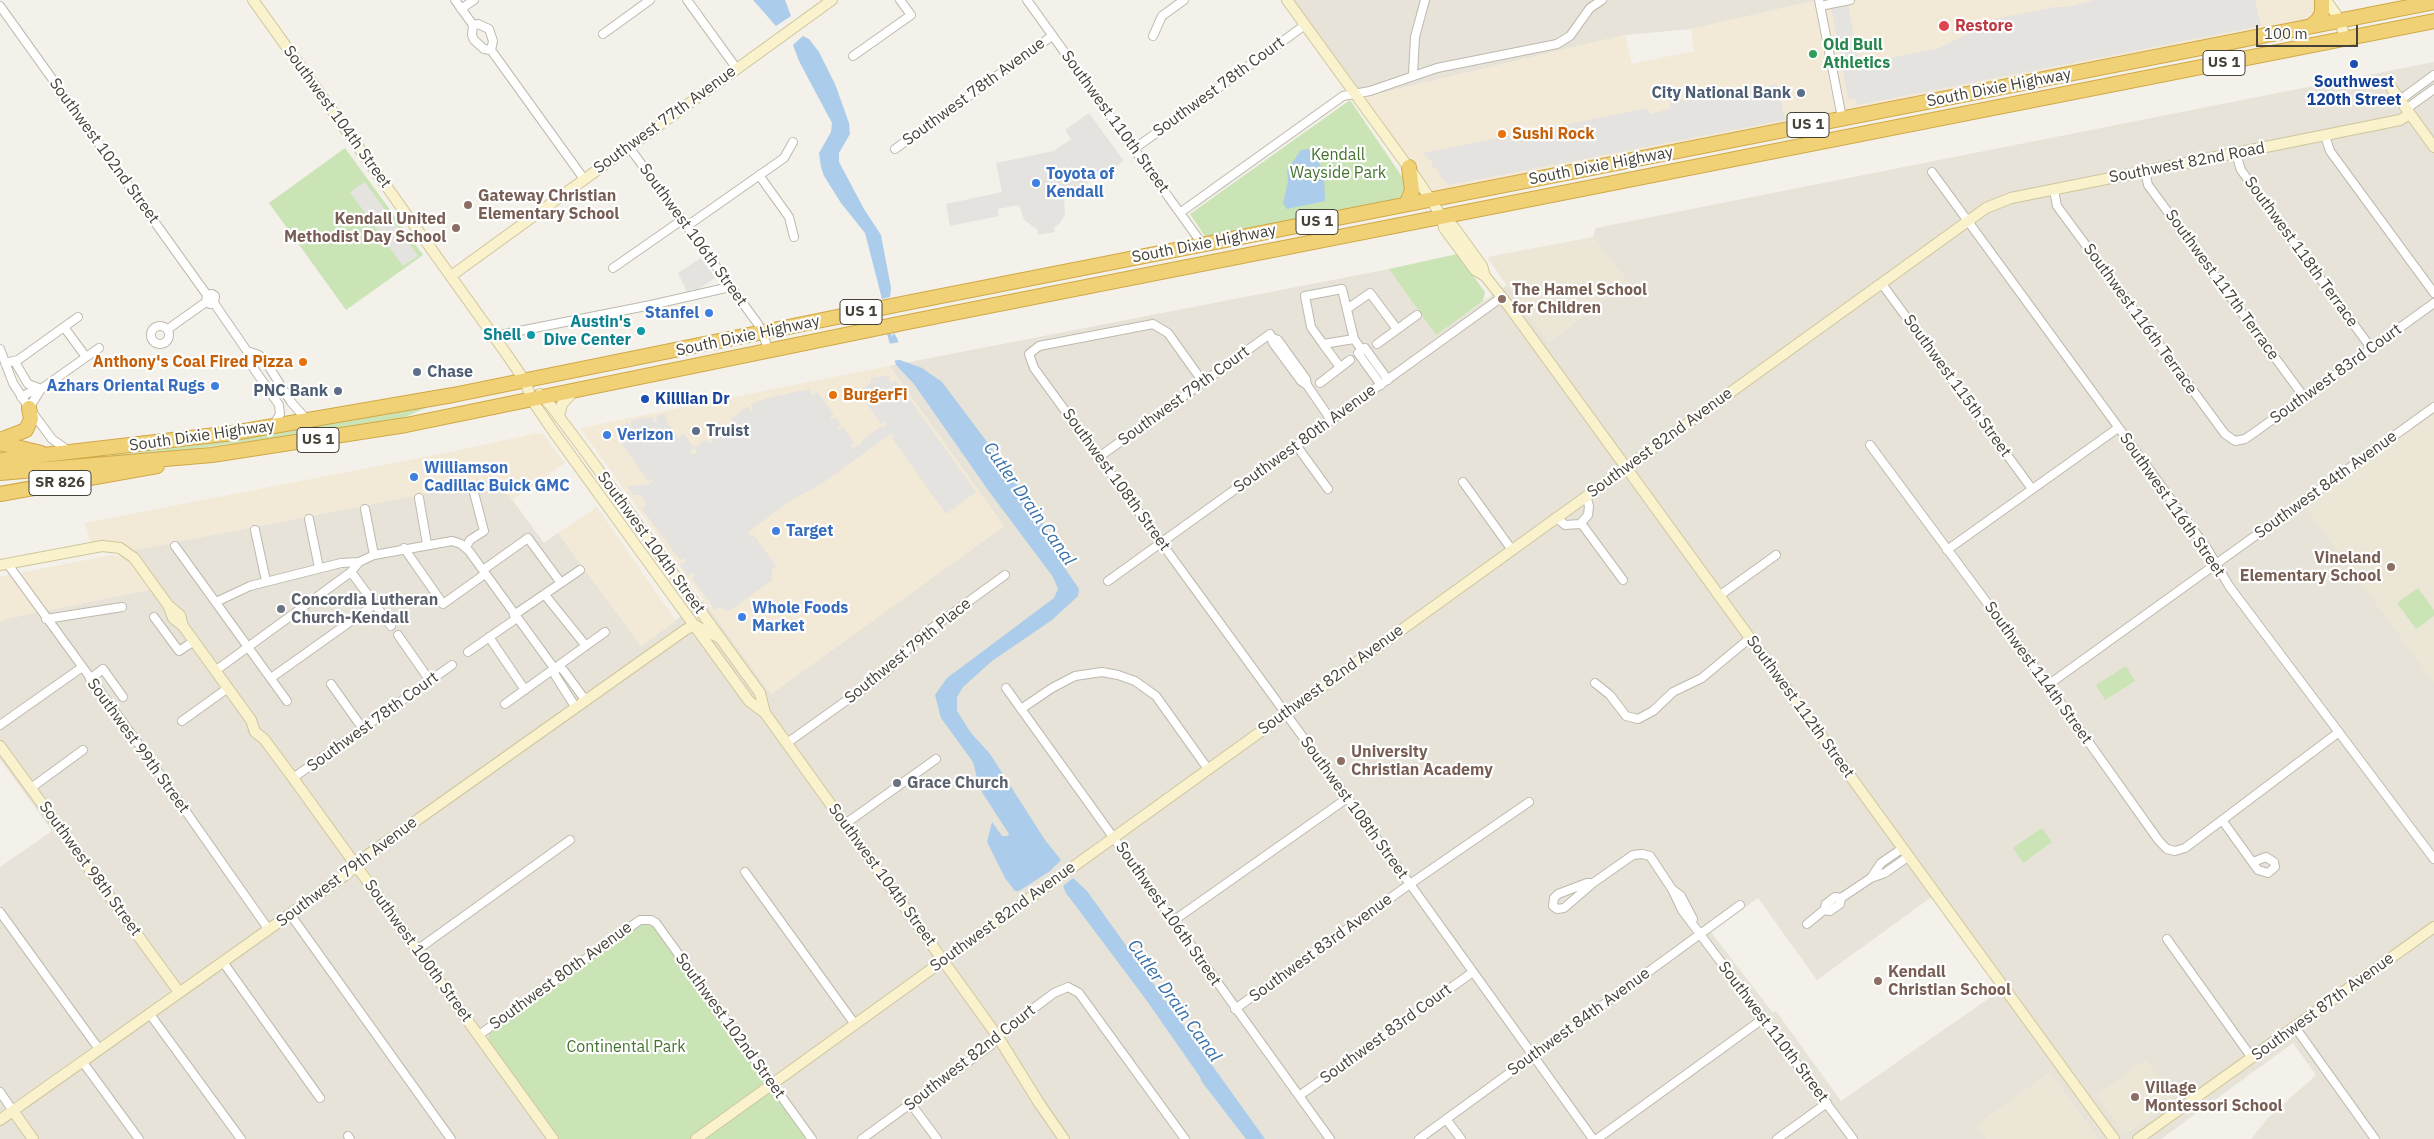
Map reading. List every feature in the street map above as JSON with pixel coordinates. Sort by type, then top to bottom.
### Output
[{"type":"highway","points":[[2311,26],[2318,20],[2322,12],[2322,0]]},
{"type":"highway","name":"South Dixie Highway","points":[[0,460],[73,453],[273,426],[525,381],[1203,244],[2434,2]]},
{"type":"highway","name":"South Dixie Highway","points":[[0,473],[212,455],[374,431],[538,399],[768,350],[2434,22]]},
{"type":"highway","points":[[2178,52],[2182,71]]},
{"type":"highway","points":[[2013,85],[2016,104]]},
{"type":"highway","points":[[1812,144],[1835,133],[1842,124],[1842,118]]},
{"type":"highway","points":[[1406,204],[1412,191],[1409,167]]},
{"type":"highway","points":[[1203,244],[1215,262]]},
{"type":"highway","points":[[0,441],[26,430],[31,419],[25,403]]},
{"type":"highway","name":"SR 826","points":[[0,441],[49,455]]},
{"type":"highway","name":"SR 826","points":[[0,494],[212,455]]},
{"type":"street","name":"Southwest 104th Street","points":[[253,0],[538,399],[560,442],[749,701],[765,713],[787,743],[998,1038],[1038,1103],[1064,1139]]},
{"type":"street","points":[[455,0],[473,25],[474,40],[484,49],[491,50],[584,179]]},
{"type":"street","points":[[461,9],[474,0]]},
{"type":"street","points":[[603,34],[650,0]]},
{"type":"street","points":[[688,0],[737,69]]},
{"type":"street","name":"Southwest 77th Avenue","points":[[451,276],[832,0]]},
{"type":"street","points":[[853,56],[911,15],[900,0]]},
{"type":"street","name":"Southwest 110th Street","points":[[1027,0],[1203,244]]},
{"type":"street","points":[[1153,36],[1162,16],[1184,0]]},
{"type":"street","name":"Southwest 112th Street","points":[[1287,0],[1409,167],[1442,217],[1453,226],[1482,266],[1485,276],[2114,1139]]},
{"type":"street","points":[[1414,74],[1415,37],[1425,0]]},
{"type":"street","points":[[1181,212],[1343,96],[1370,91],[1414,74],[1437,68],[1561,42],[1570,36],[1590,8],[1602,0]]},
{"type":"street","points":[[1842,118],[1820,3],[1850,0]]},
{"type":"street","points":[[2326,0],[2340,20],[2345,39]]},
{"type":"street","name":"Southwest 102nd Street","points":[[0,6],[247,351],[252,366],[280,409],[279,417],[273,426]]},
{"type":"street","points":[[473,25],[478,24],[489,30],[493,41],[491,50]]},
{"type":"street","name":"Southwest 78th Court","points":[[1134,149],[1305,25]]},
{"type":"street","name":"Southwest 78th Avenue","points":[[895,149],[1052,36]]},
{"type":"street","points":[[2405,108],[2434,75]]},
{"type":"street","points":[[2390,86],[2434,147]]},
{"type":"street","points":[[2405,108],[2434,89]]},
{"type":"street","name":"Southwest 82nd Road","points":[[1967,222],[1999,202],[2400,120],[2405,108]]},
{"type":"street","points":[[2325,136],[2330,152],[2434,293]]},
{"type":"street","points":[[613,268],[784,158],[793,142]]},
{"type":"street","points":[[1717,143],[1720,162]]},
{"type":"street","name":"Southwest 106th Street","points":[[629,147],[763,332],[768,350]]},
{"type":"street","name":"Southwest 118th Terrace","points":[[2236,154],[2241,170],[2371,348]]},
{"type":"street","name":"Southwest 117th Terrace","points":[[2145,171],[2148,185],[2304,397]]},
{"type":"street","name":"Southwest 116th Street","points":[[1932,172],[2216,564],[2229,586],[2434,859]]},
{"type":"street","points":[[759,175],[789,217],[794,237]]},
{"type":"street","name":"Southwest 116th Terrace","points":[[2054,190],[2058,206],[2225,434],[2235,441]]},
{"type":"street","name":"Southwest 82nd Avenue","points":[[696,1139],[854,1023],[1967,222]]},
{"type":"street","name":"Southwest 115th Street","points":[[1882,284],[2032,489]]},
{"type":"street","points":[[494,336],[651,305],[730,287]]},
{"type":"street","points":[[1340,367],[1311,327],[1305,296],[1342,289],[1354,340],[1384,382]]},
{"type":"street","points":[[1347,309],[1370,292],[1397,329]]},
{"type":"street","name":"Southwest 80th Avenue","points":[[1108,581],[1502,297]]},
{"type":"street","points":[[168,329],[209,300]]},
{"type":"street","name":"Southwest 83rd Court","points":[[2235,441],[2249,436],[2434,303]]},
{"type":"street","points":[[1377,344],[1417,315]]},
{"type":"street","points":[[5,363],[15,362],[78,318]]},
{"type":"street","name":"Southwest 108th Street","points":[[1204,382],[1170,336],[1159,326],[1144,324],[1039,346],[1029,354],[1034,368],[1595,1139]]},
{"type":"street","points":[[64,327],[86,357]]},
{"type":"street","name":"Southwest 79th Court","points":[[1099,457],[1271,336],[1273,343],[1301,381],[1307,385],[1331,420]]},
{"type":"street","points":[[1323,344],[1354,340]]},
{"type":"street","points":[[25,403],[41,389],[99,348]]},
{"type":"street","points":[[0,349],[25,403],[52,439],[73,453]]},
{"type":"street","name":"Southwest 102nd Street","points":[[247,351],[259,355],[273,371],[291,402],[308,420]]},
{"type":"street","points":[[252,366],[263,360]]},
{"type":"street","points":[[1320,383],[1350,360]]},
{"type":"street","points":[[15,362],[28,384],[41,389]]},
{"type":"street","points":[[25,403],[34,390],[41,389]]},
{"type":"street","points":[[559,417],[562,404],[575,390]]},
{"type":"street","name":"Southwest 104th Street","points":[[538,399],[559,417],[581,446],[760,693],[765,713]]},
{"type":"street","name":"Southwest 84th Avenue","points":[[2048,685],[2434,407]]},
{"type":"street","points":[[1947,550],[2118,428]]},
{"type":"street","points":[[560,442],[581,446]]},
{"type":"street","points":[[1296,445],[1328,489]]},
{"type":"street","name":"Southwest 114th Street","points":[[1870,445],[2048,685],[2164,847],[2175,851],[2181,850],[2340,732]]},
{"type":"street","points":[[1463,482],[1512,550]]},
{"type":"street","points":[[466,547],[470,540],[484,531],[473,488]]},
{"type":"street","points":[[1556,518],[1565,525],[1581,523],[1588,515],[1589,506],[1586,496]]},
{"type":"street","points":[[419,498],[427,544]]},
{"type":"street","points":[[365,509],[374,555]]},
{"type":"street","points":[[309,519],[320,568]]},
{"type":"street","points":[[1581,523],[1623,580]]},
{"type":"street","points":[[255,530],[266,582]]},
{"type":"street","points":[[404,548],[443,604],[528,538],[561,583]]},
{"type":"street","points":[[216,602],[236,591],[320,568],[341,563],[359,562],[374,555],[404,548],[447,541],[457,542],[466,547],[515,617],[554,668],[555,674],[576,708]]},
{"type":"street","name":"Southwest 100th Street","points":[[3,564],[102,546],[120,548],[134,558],[168,605],[173,618],[183,626],[251,720],[255,732],[264,739],[293,778],[553,1139]]},
{"type":"street","points":[[175,546],[286,701]]},
{"type":"street","points":[[1719,596],[1776,555]]},
{"type":"street","points":[[215,671],[351,572],[359,562]]},
{"type":"street","name":"Southwest 99th Street","points":[[3,564],[90,679],[269,930]]},
{"type":"street","points":[[468,652],[580,570]]},
{"type":"street","points":[[351,572],[391,626]]},
{"type":"street","name":"Southwest 79th Place","points":[[787,743],[885,673],[917,639],[1005,574]]},
{"type":"street","points":[[545,595],[586,646]]},
{"type":"street","points":[[271,678],[375,604]]},
{"type":"street","points":[[46,619],[122,607]]},
{"type":"street","points":[[154,617],[179,651],[194,641]]},
{"type":"street","points":[[694,625],[718,637]]},
{"type":"street","name":"Southwest 79th Avenue","points":[[0,1120],[269,930],[395,835],[694,625]]},
{"type":"street","points":[[505,704],[605,632]]},
{"type":"street","points":[[398,635],[430,681]]},
{"type":"street","points":[[489,637],[525,690]]},
{"type":"street","points":[[1595,683],[1610,694],[1626,716],[1635,719],[1653,711],[1673,692],[1702,678],[1750,638]]},
{"type":"street","name":"Southwest 78th Court","points":[[293,778],[452,665]]},
{"type":"street","points":[[0,725],[82,668]]},
{"type":"street","points":[[554,668],[561,668],[564,671],[586,701]]},
{"type":"street","points":[[90,679],[103,669],[123,697]]},
{"type":"street","points":[[1022,709],[1052,688],[1075,676],[1102,672],[1118,675],[1135,681],[1159,700],[1208,769]]},
{"type":"street","points":[[331,684],[363,729]]},
{"type":"street","points":[[182,721],[228,688]]},
{"type":"street","name":"Southwest 106th Street","points":[[1006,688],[1330,1139]]},
{"type":"street","name":"Southwest 98th Street","points":[[0,746],[179,992]]},
{"type":"street","points":[[31,788],[83,750]]},
{"type":"street","points":[[845,824],[936,759]]},
{"type":"street","points":[[1173,921],[1346,799]]},
{"type":"street","name":"Southwest 83rd Avenue","points":[[1235,1009],[1529,802]]},
{"type":"street","points":[[2222,820],[2253,862]]},
{"type":"street","points":[[417,950],[570,840]]},
{"type":"street","points":[[1807,924],[1824,910],[1826,904],[1835,897],[1841,898],[1870,878],[1881,863],[1906,852]]},
{"type":"street","name":"Southwest 110th Street","points":[[1594,883],[1633,855],[1647,855],[1654,860],[1672,889],[1682,910],[1853,1139]]},
{"type":"street","points":[[745,872],[854,1023]]},
{"type":"street","points":[[1587,883],[1594,883],[1562,909],[1557,910],[1553,906],[1554,898],[1558,894],[1587,883]]},
{"type":"street","name":"Southwest 84th Avenue","points":[[1419,1139],[1740,905]]},
{"type":"street","points":[[0,912],[99,1049]]},
{"type":"street","points":[[290,914],[451,1139]]},
{"type":"street","name":"Southwest 102nd Street","points":[[644,918],[656,923],[812,1139]]},
{"type":"street","name":"Southwest 80th Avenue","points":[[479,1035],[644,918]]},
{"type":"street","name":"Southwest 87th Avenue","points":[[2138,1139],[2434,927]]},
{"type":"street","points":[[2167,939],[2252,1058]]},
{"type":"street","points":[[223,962],[320,1098]]},
{"type":"street","name":"Southwest 83rd Court","points":[[1299,1096],[1473,972]]},
{"type":"street","name":"Southwest 82nd Court","points":[[862,1139],[998,1038],[1061,988],[1070,987],[1079,993],[1185,1139]]},
{"type":"street","points":[[150,1014],[241,1139]]},
{"type":"street","points":[[1595,1139],[1764,1018]]},
{"type":"street","points":[[2295,1027],[2375,1139]]},
{"type":"street","points":[[82,1061],[139,1139]]},
{"type":"street","points":[[0,1092],[33,1139]]},
{"type":"street","points":[[1777,1139],[1827,1103]]},
{"type":"street","points":[[911,1104],[937,1139]]},
{"type":"street","points":[[1446,1118],[1461,1139]]},
{"type":"shaded area","points":[[1294,0],[1830,0],[1814,1],[1691,29],[1625,35],[1365,97]]},
{"type":"shaded area","points":[[2094,0],[2255,0],[2261,26],[1857,105],[1855,98],[1848,99],[1831,8],[1848,4],[1859,64],[1939,48],[1998,18],[2055,7],[2067,7]]},
{"type":"shaded area","points":[[2317,0],[2320,5],[2313,20],[1846,111],[1823,1]]},
{"type":"shaded area","points":[[1814,1],[1835,112],[1434,194],[1365,97],[1625,35],[1632,64],[1694,51],[1691,29]]},
{"type":"shaded area","points":[[2434,62],[2434,1139],[2251,1139],[2268,1118],[2316,1075],[2293,1043],[2161,1139],[2098,1139],[2050,1073],[1977,1125],[1987,1139],[0,1139],[0,867],[52,831],[0,759],[0,623],[5,619],[152,589],[124,557],[134,550],[492,481],[506,491],[544,543],[558,533],[641,646],[703,600],[771,694],[1004,526],[889,366],[1389,269],[1436,334],[1507,285],[1548,342],[1628,282],[1593,237],[1596,228]],"holes":[[[1933,896],[2001,990],[1841,1101],[1776,1011],[1773,1013],[1711,932],[1758,898],[1817,980]]]},
{"type":"shaded area","points":[[1777,84],[1785,120],[1449,185],[1439,175],[1437,167],[1432,168],[1432,162],[1423,153],[1648,108],[1650,114],[1670,109],[1669,103],[1708,95],[1712,99]]},
{"type":"shaded area","points":[[1338,102],[1340,104],[1195,207]]},
{"type":"shaded area","name":"Toyota of Kendall","points":[[1089,113],[1124,161],[1100,178],[1098,176],[1072,194],[1064,196],[1065,215],[1054,228],[1055,232],[1038,235],[1038,230],[1024,220],[1019,205],[998,209],[999,216],[950,226],[946,204],[1002,192],[996,163],[1054,151],[1071,139],[1065,130]]},
{"type":"shaded area","points":[[365,182],[418,256],[403,266],[350,192]]},
{"type":"shaded area","points":[[1593,237],[1628,282],[1547,342],[1487,257]]},
{"type":"shaded area","points":[[701,258],[715,278],[694,292],[692,289],[687,292],[678,273]]},
{"type":"shaded area","points":[[889,366],[1004,526],[771,694],[580,428]]},
{"type":"shaded area","points":[[888,375],[891,383],[896,380],[976,492],[946,514],[892,438],[895,434],[889,435],[820,485],[793,499],[749,531],[748,537],[753,534],[776,566],[772,570],[772,580],[731,610],[727,611],[720,607],[715,610],[692,578],[696,575],[692,573],[688,576],[680,565],[685,562],[685,558],[680,560],[642,509],[646,504],[640,495],[633,495],[627,486],[648,485],[654,479],[648,481],[617,437],[621,433],[618,429],[627,422],[631,426],[631,420],[653,417],[654,422],[657,421],[657,416],[665,414],[667,422],[678,437],[684,434],[694,448],[706,439],[709,444],[713,441],[710,436],[712,434],[716,438],[731,428],[735,423],[731,419],[748,406],[751,411],[753,410],[751,404],[768,398],[810,389],[812,395],[817,392],[834,414],[830,418],[831,420],[836,417],[841,424],[837,428],[843,427],[854,443],[851,446],[853,448],[861,444],[862,440],[880,427],[886,425],[885,421],[881,424],[858,391],[871,383],[871,378]],"holes":[[[694,448],[697,452],[694,454],[689,452]]]},
{"type":"shaded area","name":"Vineland Elementary School","points":[[2434,412],[2434,683],[2304,506]]},
{"type":"shaded area","points":[[538,433],[543,434],[565,463],[512,500],[492,481],[134,550],[117,543],[91,545],[85,523],[455,451]]},
{"type":"shaded area","points":[[597,507],[676,621],[641,646],[558,533]]},
{"type":"shaded area","points":[[111,555],[124,557],[129,561],[152,589],[5,619],[0,623],[0,577]]},
{"type":"shaded area","name":"Village Montessori School","points":[[2146,1059],[2174,1100],[2129,1132],[2122,1132],[2096,1095]]},
{"type":"shaded area","points":[[2050,1073],[2098,1139],[1987,1139],[1977,1125]]},
{"type":"green space","name":"Kendall Wayside Park","points":[[1350,100],[1405,181],[1405,194],[1401,198],[1206,238],[1190,214]]},
{"type":"green space","points":[[345,148],[423,255],[346,310],[269,203]]},
{"type":"green space","points":[[1457,254],[1485,292],[1483,301],[1436,335],[1389,269]]},
{"type":"green space","points":[[432,405],[403,418],[337,429],[177,451],[57,462],[222,442]]},
{"type":"green space","points":[[2418,588],[2434,610],[2434,616],[2416,629],[2397,603]]},
{"type":"green space","points":[[2126,666],[2135,681],[2105,700],[2096,685]]},
{"type":"green space","points":[[2042,828],[2052,842],[2023,863],[2013,848]]},
{"type":"green space","name":"Continental Park","points":[[643,924],[655,927],[808,1139],[558,1139],[488,1041],[489,1034]]},
{"type":"water","points":[[753,0],[785,0],[791,16],[776,26]]},
{"type":"water","points":[[803,36],[809,39],[819,52],[835,84],[849,123],[850,134],[839,153],[839,162],[864,209],[881,235],[891,288],[890,297],[882,299],[865,233],[841,203],[824,176],[821,167],[819,153],[831,132],[832,123],[799,61],[793,45]]},
{"type":"water","points":[[1308,149],[1317,158],[1324,174],[1325,201],[1287,209],[1283,203],[1288,182],[1287,170],[1301,150]]},
{"type":"water","name":"Cutler Drain Canal","points":[[894,333],[898,340],[900,360],[922,368],[942,382],[1002,462],[1042,523],[1055,545],[1062,564],[1079,589],[1078,596],[1052,620],[992,661],[963,687],[957,697],[957,711],[971,733],[990,754],[1045,840],[1061,860],[1050,871],[1019,891],[1015,891],[1005,878],[987,842],[992,822],[1002,836],[1008,836],[1009,834],[980,789],[973,762],[941,718],[935,695],[947,678],[1054,598],[1058,589],[1053,577],[988,490],[914,384],[896,365],[887,334],[892,336]]},
{"type":"water","points":[[1073,878],[1087,891],[1265,1139],[1246,1139],[1202,1082],[1147,1001],[1066,893],[1063,886]]},
{"type":"pier","points":[[901,342],[904,359],[892,361],[887,344]]},
{"type":"place","name":"Restore","points":[[1944,26]]},
{"type":"place","name":"Old Bull Athletics","points":[[1813,54]]},
{"type":"place","name":"Southwest 120th Street","points":[[2354,64]]},
{"type":"place","name":"City National Bank","points":[[1801,93]]},
{"type":"place","name":"Sushi Rock","points":[[1502,134]]},
{"type":"place","name":"Toyota of Kendall","points":[[1036,183]]},
{"type":"place","name":"Gateway Christian Elementary School","points":[[468,205]]},
{"type":"place","name":"Kendall United Methodist Day School","points":[[456,228]]},
{"type":"place","name":"The Hamel School for Children","points":[[1502,299]]},
{"type":"place","name":"Stanfel","points":[[709,313]]},
{"type":"place","name":"Austin's Dive Center","points":[[641,331]]},
{"type":"place","name":"Shell","points":[[531,335]]},
{"type":"place","name":"Anthony's Coal Fired Pizza","points":[[303,362]]},
{"type":"place","name":"Chase","points":[[417,372]]},
{"type":"place","name":"Azhars Oriental Rugs","points":[[215,386]]},
{"type":"place","name":"PNC Bank","points":[[338,391]]},
{"type":"place","name":"BurgerFi","points":[[833,395]]},
{"type":"place","name":"Killlian Dr","points":[[645,399]]},
{"type":"place","name":"Truist","points":[[696,431]]},
{"type":"place","name":"Verizon","points":[[607,435]]},
{"type":"place","name":"Williamson Cadillac Buick GMC","points":[[414,477]]},
{"type":"place","name":"Target","points":[[776,531]]},
{"type":"place","name":"Vineland Elementary School","points":[[2391,567]]},
{"type":"place","name":"Concordia Lutheran Church-Kendall","points":[[281,609]]},
{"type":"place","name":"Whole Foods Market","points":[[742,617]]},
{"type":"place","name":"University Christian Academy","points":[[1341,761]]},
{"type":"place","name":"Grace Church","points":[[897,783]]},
{"type":"place","name":"Kendall Christian School","points":[[1878,981]]},
{"type":"place","name":"Village Montessori School","points":[[2135,1097]]}]
